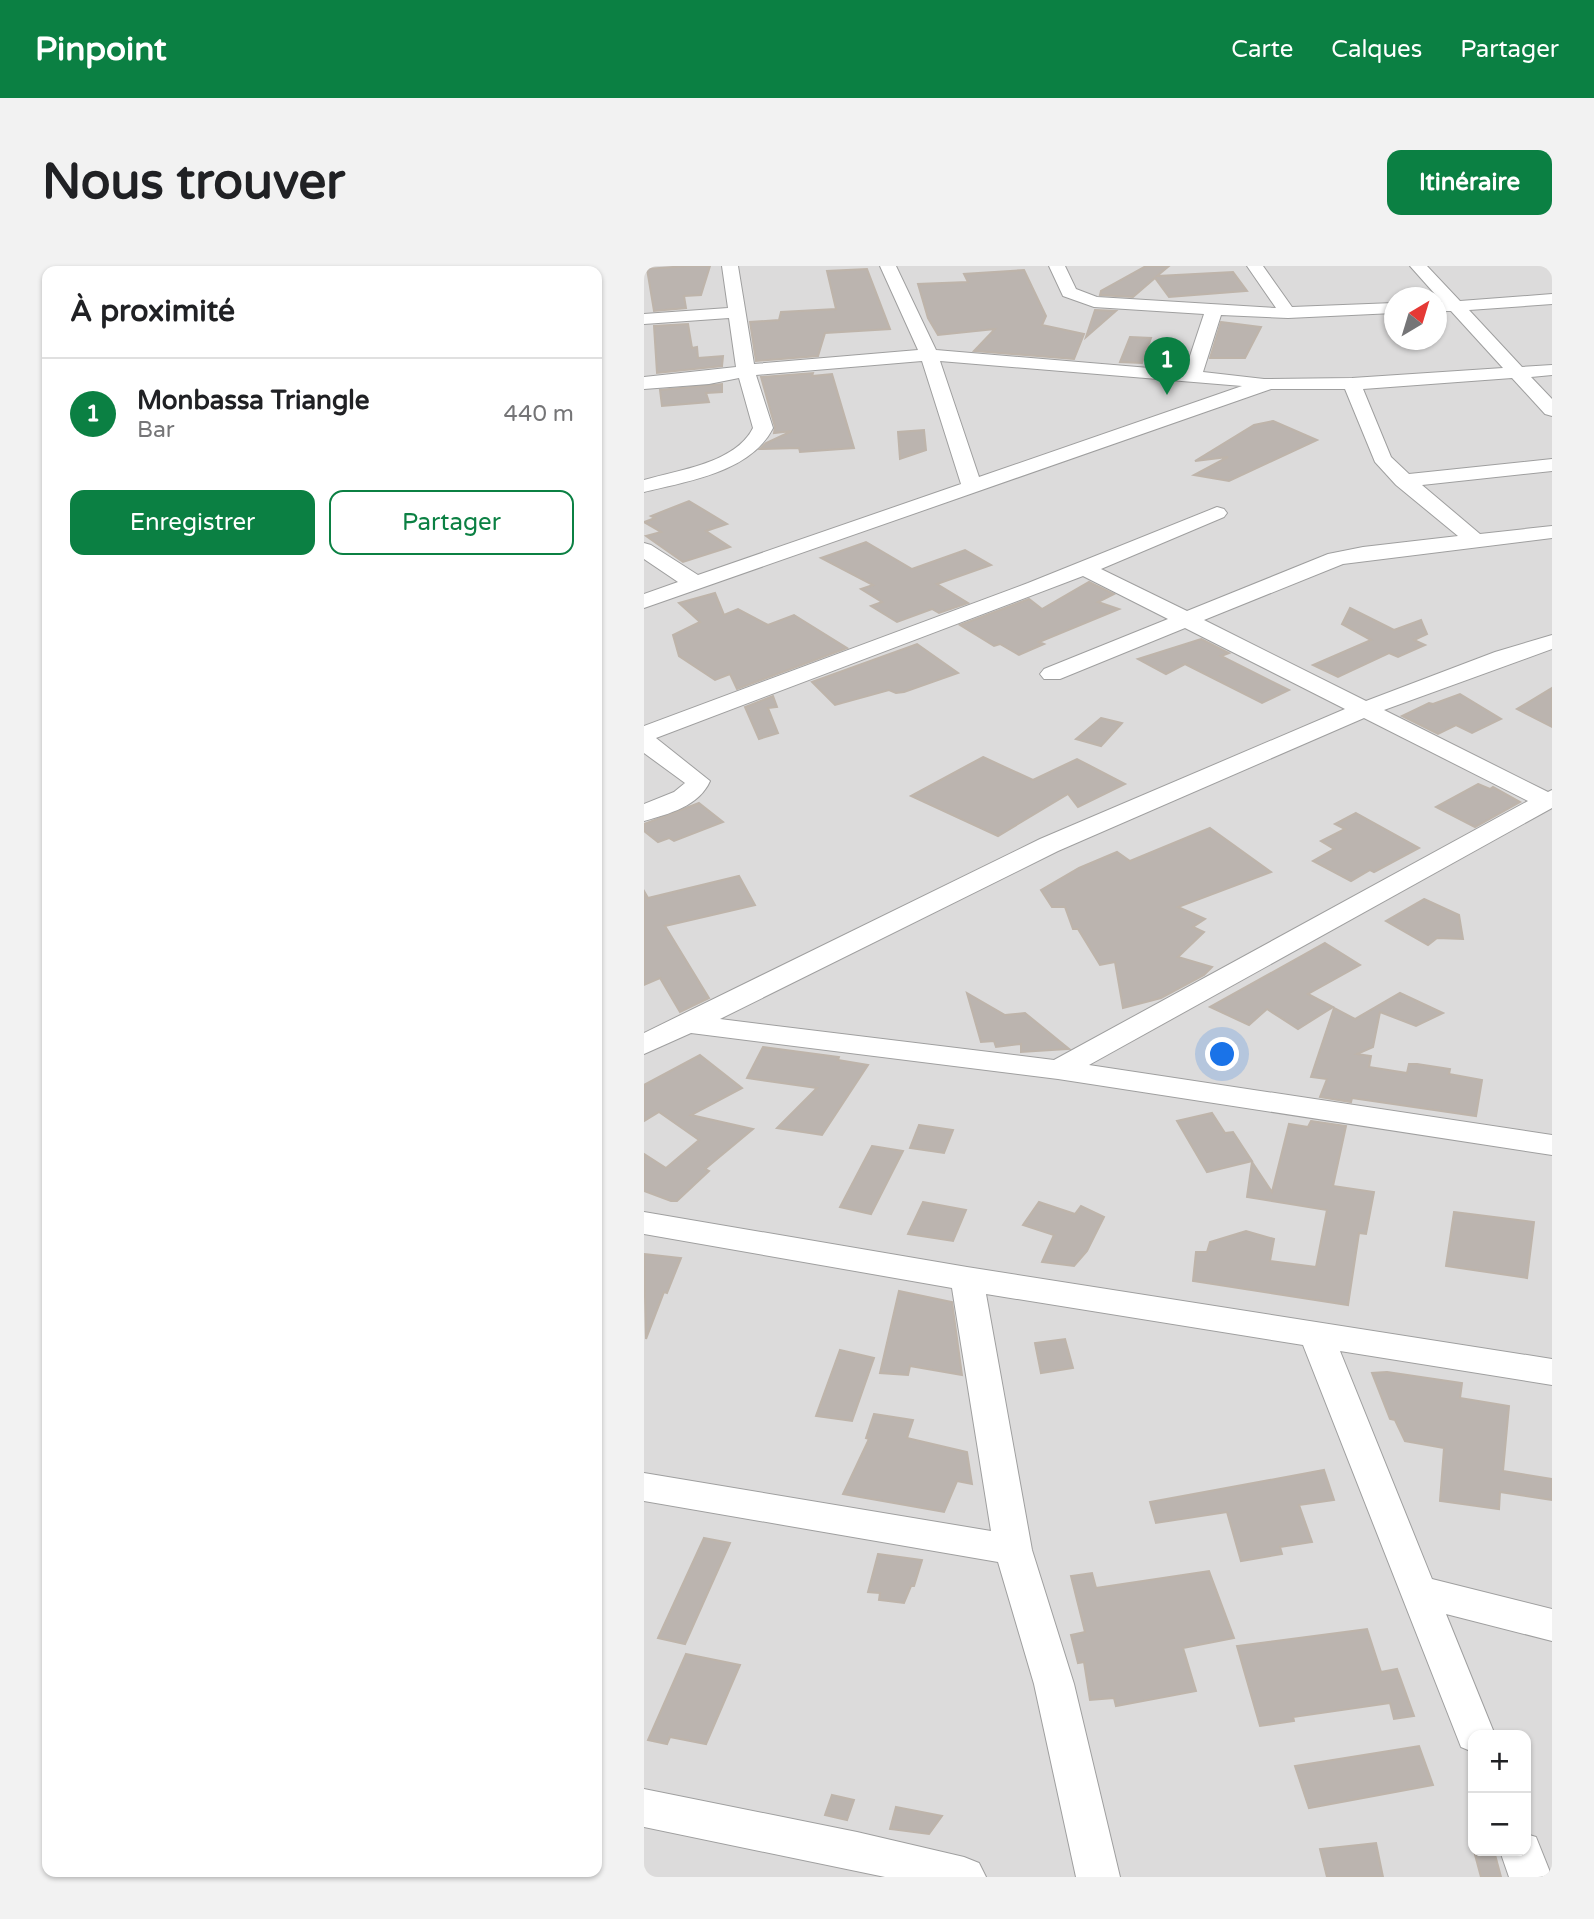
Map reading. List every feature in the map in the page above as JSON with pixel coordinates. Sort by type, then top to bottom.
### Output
[{"type":"street","points":[[644,485],[720,463],[754,446],[761,438],[763,428],[746,371],[730,266]]},
{"type":"street","points":[[888,266],[929,355],[971,486]]},
{"type":"street","points":[[1057,266],[1069,292],[1079,298],[1214,311],[1288,313],[1384,309]]},
{"type":"street","points":[[1255,266],[1288,313]]},
{"type":"street","points":[[1418,266],[1433,287]]},
{"type":"street","points":[[1447,306],[1552,299]]},
{"type":"street","points":[[1447,307],[1520,372],[1552,410]]},
{"type":"street","points":[[1192,377],[1214,311]]},
{"type":"street","points":[[644,319],[737,312]]},
{"type":"street","points":[[644,383],[929,355],[1269,383],[1352,384],[1552,370]]},
{"type":"street","points":[[644,601],[1269,383]]},
{"type":"street","points":[[1352,384],[1382,458],[1403,481],[1475,540]]},
{"type":"street","points":[[1403,481],[1552,465]]},
{"type":"street","points":[[644,734],[1086,569],[1217,513]]},
{"type":"street","points":[[1052,674],[1336,559],[1363,553],[1552,532]]},
{"type":"street","points":[[644,549],[695,583]]},
{"type":"street","points":[[1086,569],[1550,799]]},
{"type":"street","points":[[644,1045],[1049,845],[1366,709],[1503,657],[1552,642]]},
{"type":"street","points":[[644,741],[698,781],[696,788],[687,795],[644,813]]},
{"type":"street","points":[[1058,1070],[1550,799]]},
{"type":"street","points":[[688,1024],[1058,1070],[1552,1145]]},
{"type":"street","points":[[644,1223],[967,1279],[1552,1372]]},
{"type":"street","points":[[967,1279],[1013,1550],[1054,1684],[1098,1877]]},
{"type":"street","points":[[1316,1334],[1473,1730]]},
{"type":"street","points":[[644,1487],[1013,1550]]},
{"type":"street","points":[[1418,1591],[1552,1625]]},
{"type":"street","points":[[644,1808],[940,1874]]},
{"type":"street","points":[[1523,1856],[1531,1877]]},
{"type":"shaded area","points":[[644,266],[1552,266],[1552,1877],[644,1877]]},
{"type":"building","points":[[710,266],[701,295],[684,296],[686,308],[654,311],[647,269]]},
{"type":"building","points":[[1146,266],[1169,266],[1157,276],[1233,272],[1247,291],[1169,297],[1155,278],[1133,297],[1100,295],[1101,291]]},
{"type":"building","points":[[867,269],[890,329],[825,333],[818,356],[756,361],[750,322],[779,320],[781,312],[836,309],[827,271]]},
{"type":"building","points":[[1024,270],[1046,316],[1042,325],[1084,334],[1074,359],[974,351],[995,329],[938,335],[928,318],[918,284],[968,282],[964,274]]},
{"type":"building","points":[[1095,310],[1116,311],[1086,337]]},
{"type":"building","points":[[1221,322],[1261,327],[1245,358],[1210,358]]},
{"type":"building","points":[[688,324],[692,348],[697,347],[698,358],[723,356],[722,366],[657,373],[654,326]]},
{"type":"building","points":[[1130,337],[1151,338],[1142,363],[1120,362]]},
{"type":"building","points":[[813,373],[812,376],[832,374],[854,448],[800,452],[799,448],[760,449],[766,443],[792,431],[774,433],[775,427],[761,377]]},
{"type":"building","points":[[722,384],[722,392],[706,393],[709,402],[662,406],[660,390]]},
{"type":"building","points":[[1273,421],[1317,440],[1229,481],[1194,475],[1228,457],[1195,461],[1254,425]]},
{"type":"building","points":[[924,430],[926,450],[900,459],[898,432]]},
{"type":"building","points":[[689,501],[727,524],[706,531],[730,547],[683,562],[646,536],[661,532],[644,522],[655,518],[651,516]]},
{"type":"building","points":[[866,542],[912,569],[965,550],[991,565],[937,584],[968,603],[939,613],[932,609],[897,622],[871,606],[882,602],[861,589],[873,585],[821,558]]},
{"type":"building","points":[[1089,582],[1114,594],[1098,602],[1119,609],[1039,642],[1044,644],[1019,655],[1000,644],[994,646],[960,625],[1029,599],[1042,609]]},
{"type":"building","points":[[715,593],[724,615],[738,609],[768,625],[794,615],[847,648],[737,689],[730,674],[715,680],[679,656],[673,635],[700,622],[679,603]]},
{"type":"building","points":[[1350,608],[1394,630],[1421,620],[1427,634],[1414,640],[1425,645],[1398,657],[1389,653],[1338,677],[1313,665],[1371,640],[1342,624]]},
{"type":"building","points":[[1201,639],[1229,653],[1221,656],[1289,690],[1262,703],[1185,664],[1166,674],[1138,659]]},
{"type":"building","points":[[917,644],[958,673],[904,692],[889,690],[835,705],[812,682]]},
{"type":"building","points":[[1552,688],[1552,727],[1517,709]]},
{"type":"building","points":[[1460,694],[1501,719],[1472,733],[1456,725],[1438,734],[1402,716],[1429,703]]},
{"type":"building","points":[[773,696],[777,707],[768,708],[778,733],[759,739],[745,707]]},
{"type":"building","points":[[1101,718],[1122,723],[1101,746],[1076,739]]},
{"type":"building","points":[[983,757],[1033,780],[1077,759],[1125,784],[1078,807],[1068,794],[998,836],[911,796]]},
{"type":"building","points":[[1478,784],[1490,789],[1493,787],[1520,802],[1475,827],[1436,807]]},
{"type":"building","points":[[699,803],[723,822],[674,841],[669,838],[658,842],[644,831],[644,824]]},
{"type":"building","points":[[1356,813],[1419,848],[1351,881],[1313,861],[1334,849],[1321,841],[1345,829],[1335,824]]},
{"type":"building","points":[[1210,828],[1271,872],[1178,907],[1205,919],[1193,927],[1204,932],[1178,957],[1212,967],[1204,975],[1161,998],[1123,1008],[1115,962],[1100,965],[1078,929],[1073,929],[1065,907],[1052,907],[1041,890],[1079,868],[1117,852],[1130,861]]},
{"type":"building","points":[[739,876],[755,905],[665,926],[709,998],[680,1012],[660,978],[644,985],[644,891],[648,898]]},
{"type":"building","points":[[1424,899],[1459,915],[1463,939],[1437,938],[1428,945],[1386,921]]},
{"type":"building","points":[[1325,943],[1360,965],[1308,994],[1333,1007],[1298,1029],[1267,1009],[1249,1025],[1210,1007]]},
{"type":"building","points":[[967,993],[1005,1015],[1025,1013],[1069,1049],[1021,1052],[1021,1044],[996,1047],[994,1041],[981,1042]]},
{"type":"building","points":[[1400,993],[1443,1013],[1416,1026],[1380,1012],[1373,1047],[1357,1054],[1371,1056],[1369,1067],[1407,1073],[1409,1064],[1417,1064],[1450,1069],[1449,1074],[1482,1080],[1476,1116],[1352,1098],[1351,1102],[1320,1097],[1327,1079],[1311,1077],[1334,1008],[1355,1019]]},
{"type":"building","points":[[763,1047],[839,1057],[838,1060],[868,1065],[822,1135],[777,1128],[817,1088],[747,1078]]},
{"type":"building","points":[[700,1055],[742,1088],[691,1115],[753,1129],[705,1169],[709,1171],[677,1201],[671,1201],[644,1191],[644,1154],[666,1168],[699,1140],[659,1112],[644,1121],[644,1085]]},
{"type":"building","points":[[1212,1113],[1225,1133],[1233,1132],[1252,1161],[1207,1172],[1177,1121]]},
{"type":"building","points":[[1311,1121],[1346,1126],[1333,1186],[1374,1192],[1366,1234],[1359,1233],[1348,1305],[1193,1281],[1196,1252],[1207,1252],[1210,1242],[1246,1231],[1274,1239],[1270,1261],[1316,1267],[1327,1210],[1247,1197],[1252,1162],[1272,1192],[1289,1124],[1308,1127]]},
{"type":"building","points":[[919,1125],[953,1130],[944,1153],[910,1148]]},
{"type":"building","points":[[872,1146],[903,1151],[871,1214],[840,1207]]},
{"type":"building","points":[[923,1202],[966,1210],[953,1241],[908,1234]]},
{"type":"building","points":[[1039,1202],[1075,1214],[1081,1206],[1104,1217],[1087,1251],[1074,1266],[1042,1262],[1054,1235],[1023,1225]]},
{"type":"building","points":[[1454,1212],[1534,1222],[1527,1278],[1446,1266]]},
{"type":"building","points":[[644,1254],[681,1258],[667,1293],[664,1292],[646,1339]]},
{"type":"building","points":[[899,1291],[952,1302],[962,1375],[910,1366],[908,1375],[880,1373]]},
{"type":"building","points":[[1065,1339],[1073,1368],[1041,1373],[1035,1343]]},
{"type":"building","points":[[840,1350],[874,1358],[852,1421],[816,1416]]},
{"type":"building","points":[[1387,1372],[1462,1383],[1460,1398],[1509,1406],[1503,1471],[1552,1479],[1552,1500],[1500,1492],[1499,1509],[1440,1501],[1444,1448],[1405,1441],[1395,1420],[1390,1419],[1372,1373]]},
{"type":"building","points":[[874,1414],[913,1420],[907,1438],[967,1452],[972,1484],[957,1481],[944,1512],[843,1494],[869,1439],[866,1438]]},
{"type":"building","points":[[1324,1470],[1334,1500],[1299,1505],[1312,1542],[1280,1547],[1282,1554],[1241,1561],[1227,1512],[1156,1523],[1150,1502]]},
{"type":"building","points":[[704,1538],[730,1543],[685,1644],[658,1638]]},
{"type":"building","points":[[878,1554],[922,1560],[914,1586],[911,1586],[904,1603],[879,1600],[880,1593],[868,1592]]},
{"type":"building","points":[[1209,1571],[1234,1638],[1183,1648],[1196,1691],[1116,1706],[1114,1698],[1090,1700],[1084,1662],[1078,1663],[1071,1635],[1085,1632],[1071,1576],[1092,1573],[1096,1588]]},
{"type":"building","points":[[1367,1629],[1381,1672],[1397,1669],[1414,1716],[1394,1719],[1390,1703],[1293,1717],[1294,1721],[1260,1726],[1237,1646]]},
{"type":"building","points":[[686,1654],[740,1665],[706,1744],[670,1737],[667,1744],[648,1740]]},
{"type":"building","points":[[1419,1746],[1433,1785],[1309,1808],[1295,1766]]},
{"type":"building","points":[[832,1795],[854,1800],[847,1820],[825,1815]]},
{"type":"building","points":[[896,1807],[942,1816],[929,1834],[890,1829]]},
{"type":"building","points":[[1376,1843],[1383,1877],[1327,1877],[1320,1849]]},
{"type":"building","points":[[1475,1856],[1495,1856],[1501,1877],[1481,1877]]},
{"type":"place","name":"Monbassa Triangle","points":[[1167,395]]}]
